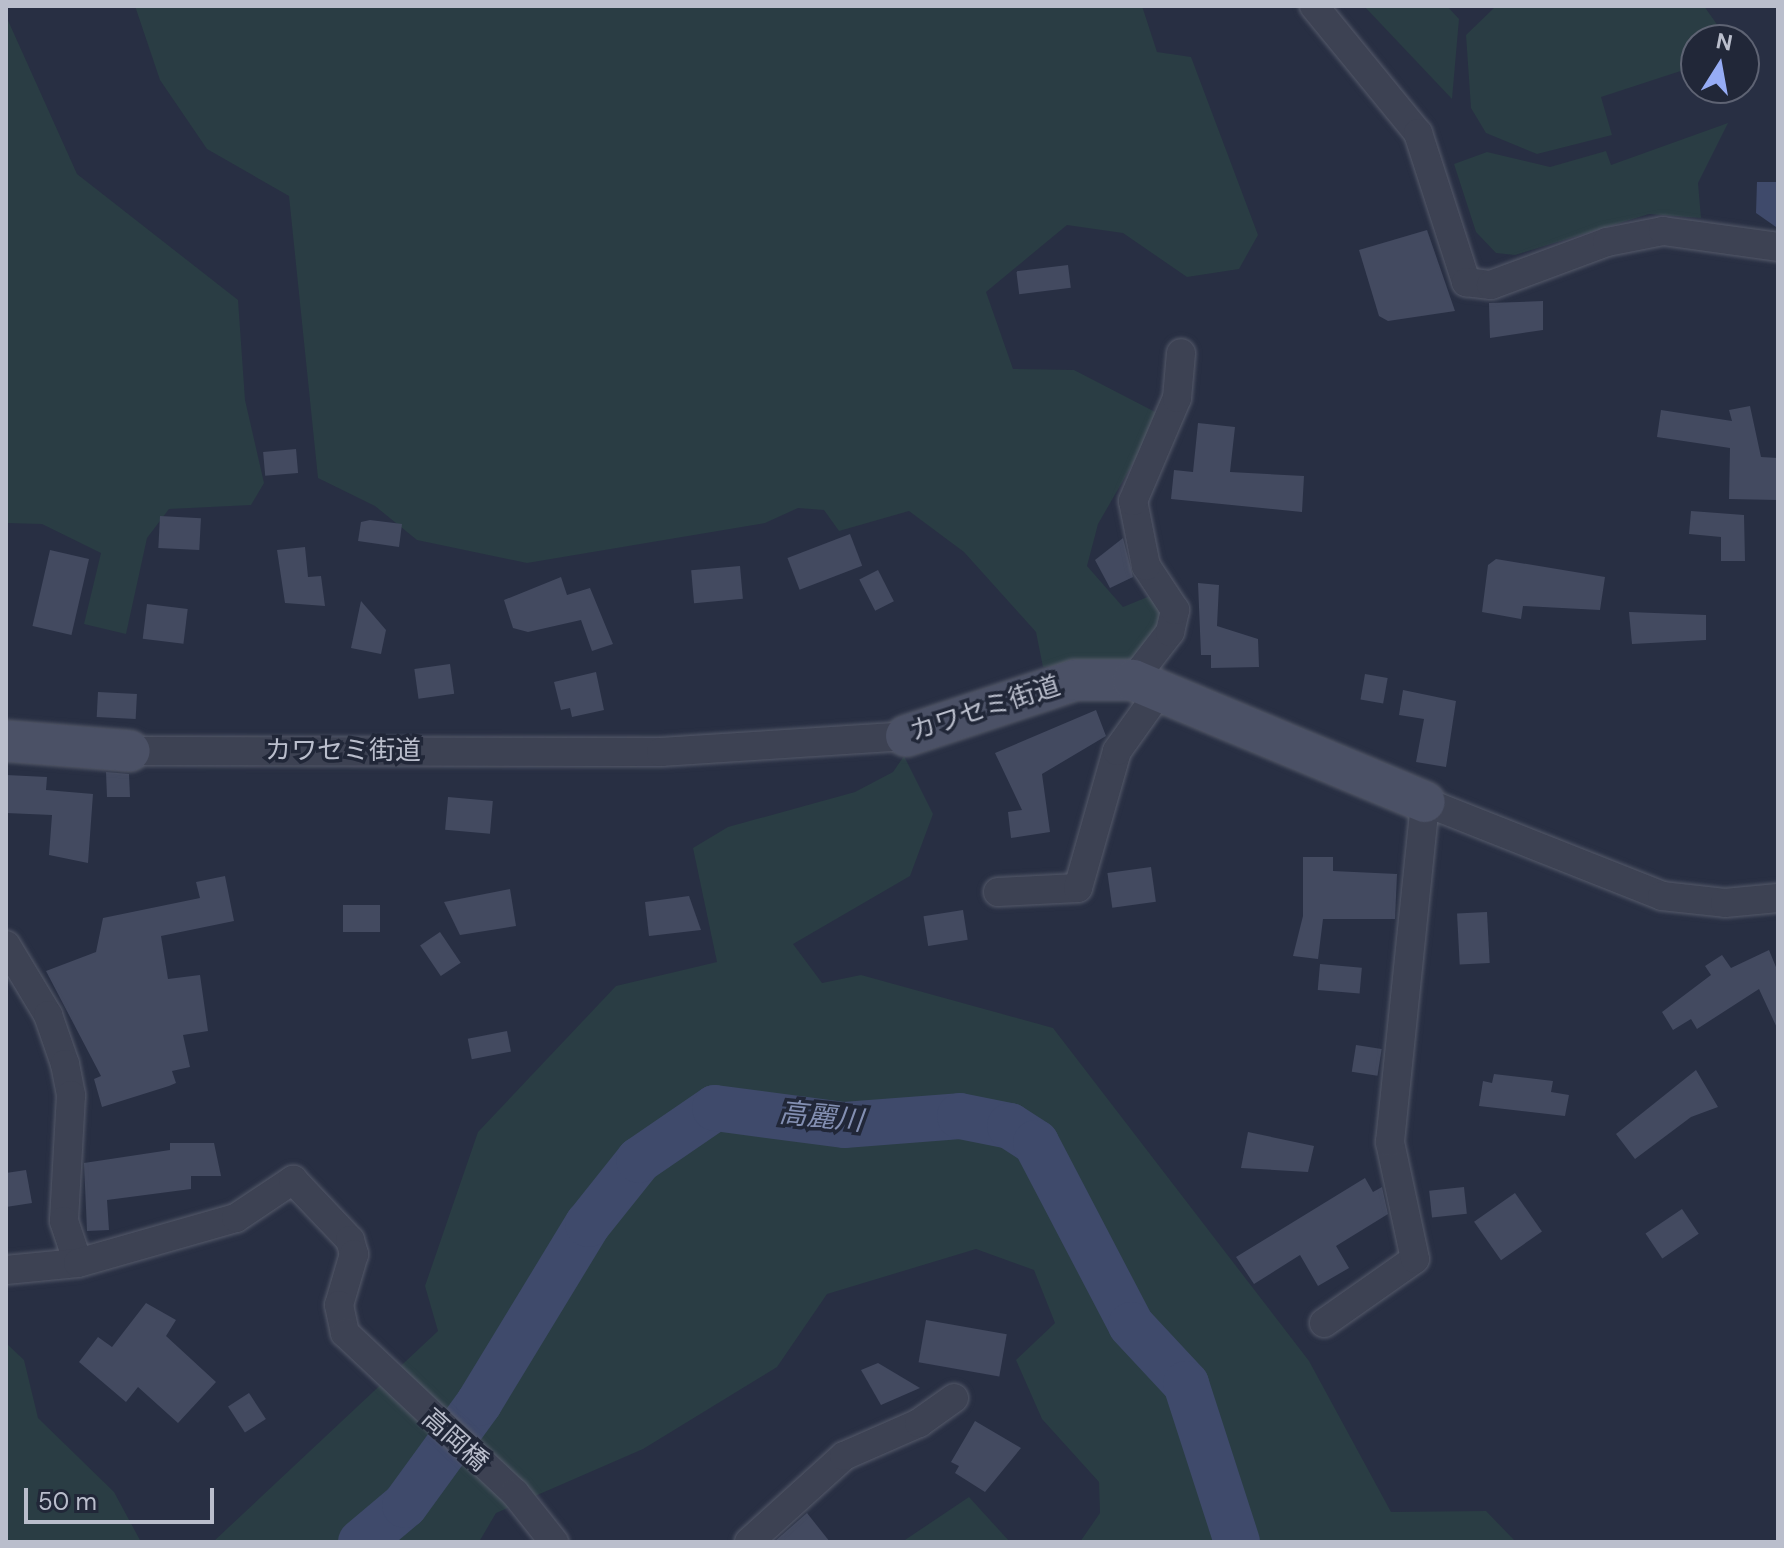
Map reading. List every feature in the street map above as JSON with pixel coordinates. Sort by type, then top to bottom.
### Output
[{"type":"street","points":[[1314,6],[1418,133],[1466,282],[1491,285],[1607,242],[1663,231],[1778,247]]},
{"type":"street","points":[[998,892],[1078,888],[1117,751],[1170,632],[1175,610],[1146,566],[1133,501],[1177,398],[1181,353]]},
{"type":"street","name":"カワセミ街道","points":[[6,741],[130,751],[661,752],[906,736],[1075,680],[1148,684],[1425,802],[1662,896],[1725,903],[1778,901]]},
{"type":"street","points":[[1324,1323],[1415,1259],[1390,1142],[1425,802]]},
{"type":"street","points":[[6,945],[48,1015],[65,1064],[71,1095],[64,1221],[78,1263],[6,1270]]},
{"type":"street","name":"高岡橋","points":[[78,1263],[236,1218],[293,1180],[350,1240],[354,1254],[341,1321],[395,1387],[515,1493],[554,1542]]},
{"type":"street","points":[[749,1542],[844,1456],[919,1423],[954,1398]]},
{"type":"shaded area","points":[[135,6],[1142,6],[1157,52],[1191,57],[1258,235],[1239,269],[1187,277],[1123,233],[1067,225],[986,292],[1013,369],[1074,370],[1161,415],[1098,524],[1087,566],[1123,607],[1150,596],[1168,609],[1137,660],[1043,667],[1036,632],[964,552],[909,511],[839,531],[824,510],[798,508],[765,523],[527,563],[417,540],[375,506],[318,478],[289,196],[207,149],[160,80]]},
{"type":"shaded area","points":[[1364,6],[1447,6],[1459,19],[1452,99]]},
{"type":"shaded area","points":[[1496,6],[1704,6],[1717,24],[1680,24],[1680,71],[1601,97],[1612,135],[1537,154],[1486,133],[1471,108],[1466,35]]},
{"type":"shaded area","points":[[6,16],[77,174],[238,300],[245,400],[264,483],[251,505],[169,509],[147,538],[126,634],[84,624],[101,553],[42,524],[6,523]]},
{"type":"shaded area","points":[[1728,123],[1698,183],[1701,218],[1649,214],[1515,255],[1496,253],[1476,232],[1454,164],[1487,152],[1550,167],[1606,151],[1611,165]]},
{"type":"shaded area","points":[[904,756],[933,814],[910,876],[793,944],[822,983],[861,975],[1053,1028],[1309,1361],[1391,1512],[1486,1511],[1516,1542],[1080,1542],[1100,1513],[1099,1482],[1042,1419],[1016,1360],[1055,1323],[1034,1270],[976,1249],[827,1294],[777,1367],[643,1449],[496,1513],[479,1542],[213,1542],[438,1331],[425,1286],[478,1132],[616,986],[717,962],[693,848],[728,827],[855,792],[893,772]]},
{"type":"shaded area","points":[[6,1343],[24,1360],[38,1418],[114,1492],[141,1542],[6,1542]]},
{"type":"shaded area","points":[[969,1497],[1010,1542],[902,1542]]},
{"type":"water","points":[[1757,182],[1778,182],[1776,227],[1756,213]]},
{"type":"building","points":[[1427,230],[1455,311],[1388,321],[1379,316],[1359,250]]},
{"type":"building","points":[[1068,265],[1071,288],[1019,294],[1016,271]]},
{"type":"building","points":[[1543,301],[1543,330],[1490,338],[1489,303]]},
{"type":"building","points":[[1750,406],[1761,457],[1778,458],[1778,500],[1729,499],[1730,448],[1657,437],[1661,410],[1732,421],[1729,410]]},
{"type":"building","points":[[1198,423],[1235,427],[1230,472],[1304,476],[1302,512],[1171,499],[1174,470],[1193,472]]},
{"type":"building","points":[[296,449],[298,473],[265,476],[263,452]]},
{"type":"building","points":[[1691,511],[1744,515],[1745,561],[1721,561],[1721,537],[1689,534]]},
{"type":"building","points":[[160,516],[201,518],[199,550],[158,548]]},
{"type":"building","points":[[370,520],[402,524],[399,547],[358,541],[361,522]]},
{"type":"building","points":[[850,534],[862,566],[800,590],[787,558]]},
{"type":"building","points":[[1123,538],[1133,577],[1110,588],[1095,560]]},
{"type":"building","points":[[305,547],[308,577],[321,576],[325,606],[285,603],[277,550]]},
{"type":"building","points":[[50,550],[89,559],[71,635],[32,626]]},
{"type":"building","points":[[1496,559],[1605,577],[1600,610],[1523,606],[1521,619],[1482,612],[1488,565]]},
{"type":"building","points":[[740,566],[743,599],[694,603],[691,570]]},
{"type":"building","points":[[878,570],[894,601],[875,611],[859,580]]},
{"type":"building","points":[[561,577],[567,595],[590,588],[613,644],[592,651],[581,620],[528,632],[513,628],[504,600]]},
{"type":"building","points":[[1198,583],[1219,585],[1217,626],[1258,639],[1259,667],[1211,668],[1211,655],[1201,655]]},
{"type":"building","points":[[361,601],[386,630],[381,654],[351,648]]},
{"type":"building","points":[[147,604],[188,609],[183,644],[143,639]]},
{"type":"building","points":[[1629,612],[1706,615],[1706,640],[1632,644]]},
{"type":"building","points":[[450,664],[454,694],[419,699],[414,669]]},
{"type":"building","points":[[596,672],[604,710],[572,717],[570,708],[561,710],[554,682]]},
{"type":"building","points":[[1365,674],[1388,678],[1383,704],[1360,700]]},
{"type":"building","points":[[1403,690],[1456,701],[1446,767],[1416,762],[1424,719],[1399,715]]},
{"type":"building","points":[[98,692],[137,694],[136,719],[97,717]]},
{"type":"building","points":[[1096,710],[1106,736],[1042,774],[1050,832],[1011,838],[1008,812],[1022,810],[995,753]]},
{"type":"building","points":[[106,772],[129,774],[130,797],[107,797]]},
{"type":"building","points":[[6,775],[47,777],[46,790],[93,794],[88,863],[49,855],[52,815],[6,813]]},
{"type":"building","points":[[448,797],[493,801],[490,834],[445,830]]},
{"type":"building","points":[[1303,857],[1333,857],[1333,871],[1397,874],[1395,919],[1323,919],[1318,959],[1293,956],[1303,916]]},
{"type":"building","points":[[1151,867],[1156,902],[1112,908],[1107,873]]},
{"type":"building","points":[[225,876],[234,921],[161,936],[168,979],[200,975],[208,1031],[183,1035],[190,1067],[172,1071],[176,1083],[102,1107],[94,1079],[101,1076],[46,971],[96,952],[103,918],[200,898],[196,882]]},
{"type":"building","points":[[510,889],[516,926],[460,935],[444,902]]},
{"type":"building","points":[[689,896],[701,930],[649,936],[645,902]]},
{"type":"building","points":[[343,905],[380,905],[380,932],[343,932]]},
{"type":"building","points":[[963,910],[968,940],[928,946],[923,916]]},
{"type":"building","points":[[1487,912],[1490,963],[1460,965],[1457,914]]},
{"type":"building","points":[[440,932],[461,963],[441,976],[420,945]]},
{"type":"building","points":[[1769,950],[1778,972],[1778,1030],[1759,989],[1697,1029],[1691,1019],[1673,1030],[1662,1012],[1711,975],[1705,966],[1722,955],[1731,968]]},
{"type":"building","points":[[1320,964],[1362,968],[1360,994],[1318,990]]},
{"type":"building","points":[[507,1031],[511,1052],[472,1059],[468,1039]]},
{"type":"building","points":[[1356,1045],[1382,1049],[1377,1076],[1352,1072]]},
{"type":"building","points":[[1696,1070],[1718,1107],[1691,1117],[1635,1159],[1616,1134]]},
{"type":"building","points":[[1494,1074],[1553,1081],[1551,1092],[1569,1095],[1565,1116],[1479,1106],[1483,1081],[1492,1083]]},
{"type":"building","points":[[1248,1132],[1314,1146],[1308,1172],[1241,1168]]},
{"type":"building","points":[[170,1143],[214,1143],[221,1176],[191,1176],[191,1189],[107,1200],[109,1230],[87,1231],[84,1163],[170,1150]]},
{"type":"building","points":[[26,1170],[32,1203],[6,1207],[6,1173]]},
{"type":"building","points":[[1365,1178],[1373,1192],[1382,1187],[1388,1214],[1336,1246],[1349,1268],[1318,1286],[1300,1255],[1254,1284],[1236,1257]]},
{"type":"building","points":[[1464,1187],[1467,1214],[1432,1218],[1429,1191]]},
{"type":"building","points":[[1515,1193],[1542,1232],[1501,1260],[1474,1222]]},
{"type":"building","points":[[1682,1209],[1699,1234],[1662,1258],[1646,1234]]},
{"type":"building","points":[[146,1303],[176,1320],[166,1336],[216,1382],[178,1423],[138,1387],[126,1402],[79,1362],[98,1337],[112,1347]]},
{"type":"building","points":[[926,1320],[1007,1334],[999,1377],[919,1362]]},
{"type":"building","points":[[878,1363],[920,1388],[881,1405],[861,1370]]},
{"type":"building","points":[[249,1393],[266,1419],[245,1433],[228,1407]]},
{"type":"building","points":[[975,1421],[1021,1448],[985,1492],[955,1473],[959,1466],[951,1462]]},
{"type":"building","points":[[807,1513],[830,1542],[774,1542]]},
{"type":"waterway","name":"高麗川","points":[[361,1542],[405,1505],[479,1403],[588,1224],[639,1160],[715,1108],[844,1125],[960,1116],[1010,1126],[1036,1143],[1131,1325],[1186,1384],[1237,1542]]}]
